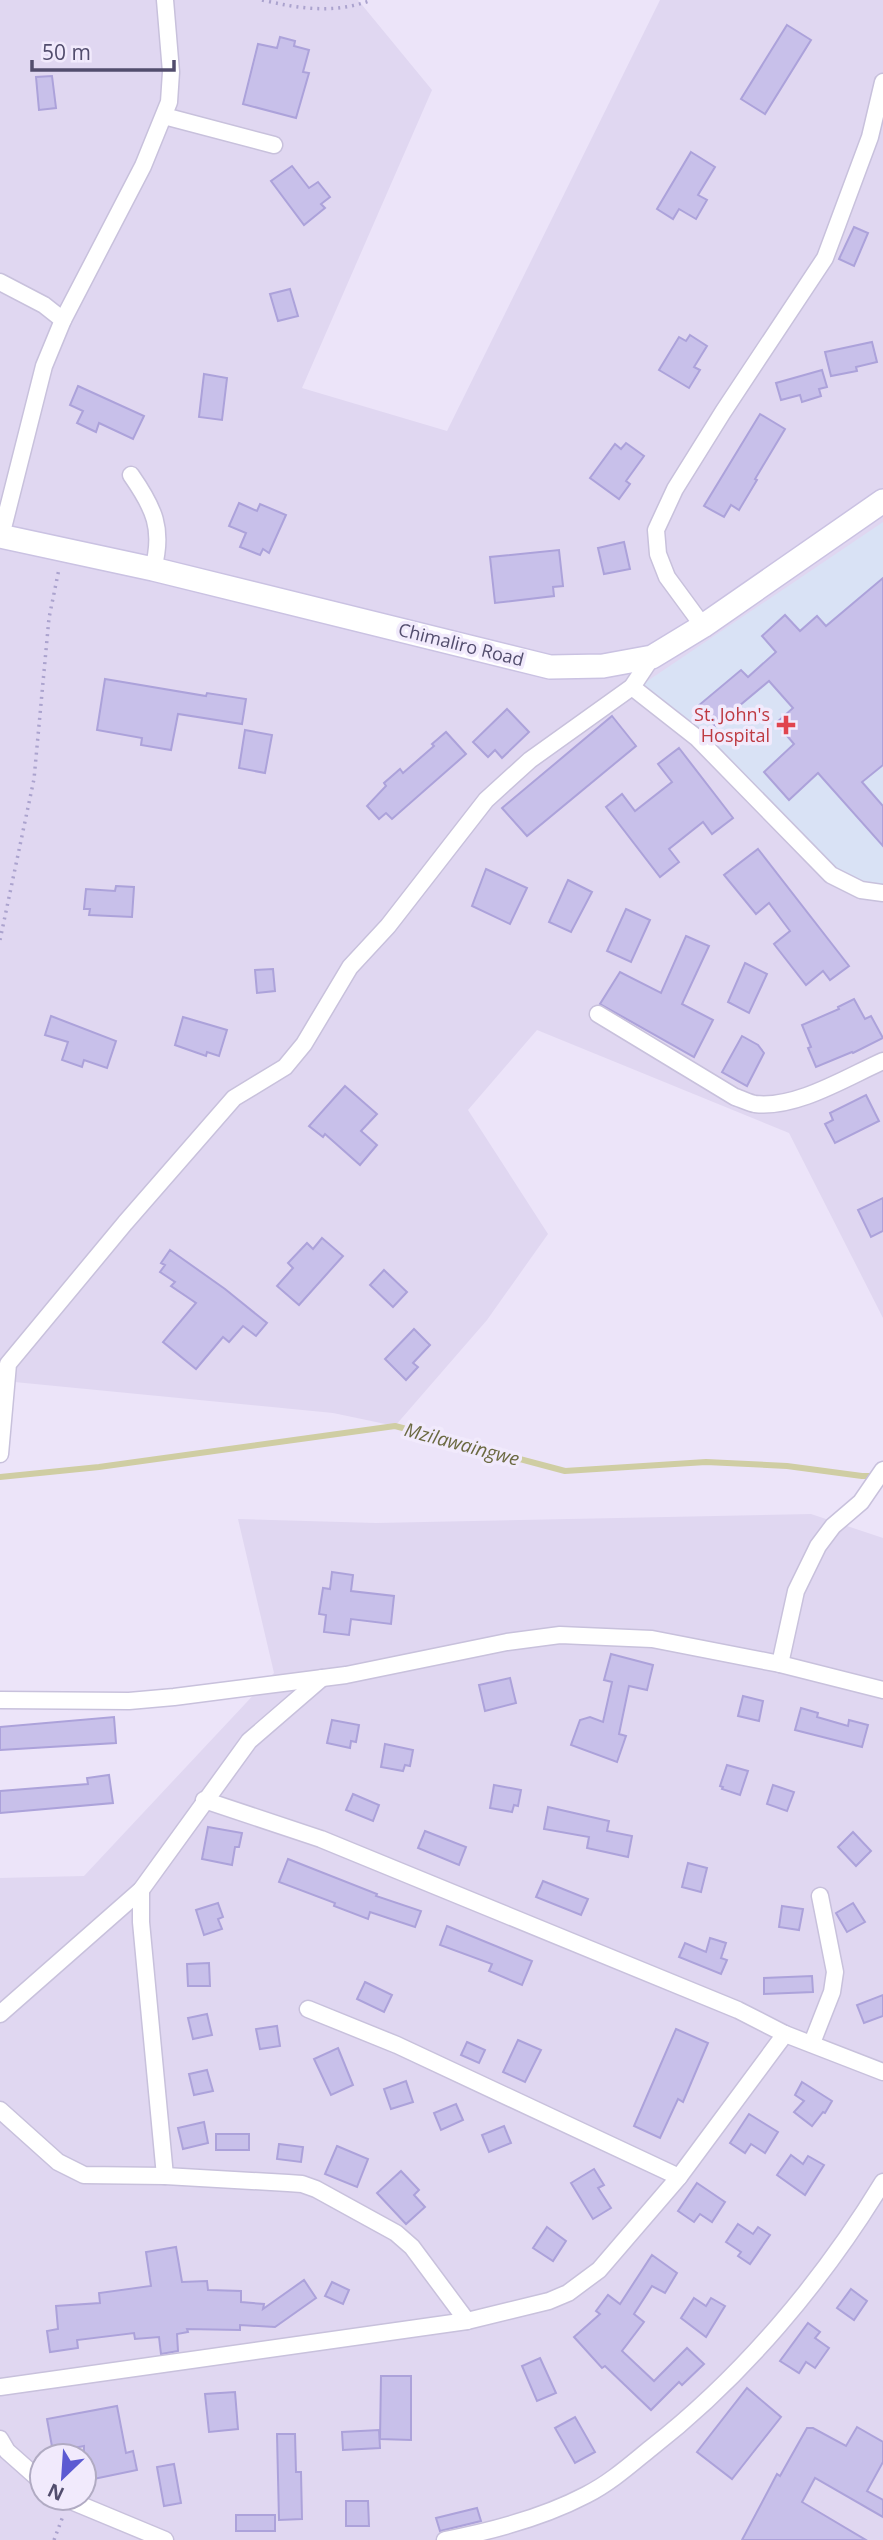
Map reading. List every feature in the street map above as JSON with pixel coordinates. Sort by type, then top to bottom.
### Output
[{"type":"street","points":[[1,536],[38,387],[63,320],[143,166],[169,102],[172,72],[165,0]]},
{"type":"street","points":[[703,625],[667,577],[658,554],[656,530],[675,489],[825,258],[870,137],[883,82]]},
{"type":"street","points":[[164,116],[274,145]]},
{"type":"street","points":[[0,282],[44,304],[63,320]]},
{"type":"street","points":[[131,475],[148,504],[158,529],[159,548],[153,569]]},
{"type":"street","name":"Chimaliro Road","points":[[1,536],[153,569],[551,667],[603,666],[652,657],[883,501]]},
{"type":"street","points":[[0,1454],[4,1358],[234,1098],[285,1067],[310,1035],[351,967],[388,926],[486,800],[530,760],[632,687],[652,657]]},
{"type":"street","points":[[632,687],[697,738],[831,875],[862,890],[883,893]]},
{"type":"street","points":[[598,1014],[735,1097],[754,1104],[770,1104],[821,1091],[883,1062]]},
{"type":"street","points":[[780,1664],[796,1591],[813,1557],[833,1526],[861,1502],[883,1470]]},
{"type":"street","points":[[0,1700],[129,1701],[322,1678],[507,1642],[560,1635],[652,1639],[780,1664],[883,1690]]},
{"type":"street","points":[[0,2014],[141,1890],[249,1741],[322,1678]]},
{"type":"street","points":[[204,1800],[321,1839],[738,2010],[785,2034],[883,2073]]},
{"type":"street","points":[[141,1890],[141,1922],[165,2176]]},
{"type":"street","points":[[812,2043],[832,1992],[835,1972],[820,1896]]},
{"type":"street","points":[[308,2009],[409,2051],[679,2177]]},
{"type":"street","points":[[0,2387],[467,2321],[549,2301],[568,2293],[599,2270],[679,2177],[785,2034]]},
{"type":"street","points":[[0,2110],[69,2169],[84,2175],[165,2176],[302,2184],[316,2189],[396,2233],[412,2247],[467,2321]]},
{"type":"street","points":[[445,2540],[551,2510],[587,2494],[673,2431],[708,2399],[803,2299],[883,2182]]},
{"type":"street","points":[[0,2439],[7,2451],[28,2470]]},
{"type":"street","points":[[96,2512],[165,2540]]},
{"type":"path","points":[[262,0],[302,9],[325,10],[372,0]]},
{"type":"path","points":[[0,940],[34,779],[49,618],[63,550]]},
{"type":"path","points":[[54,2540],[62,2512]]},
{"type":"shaded area","points":[[0,0],[358,0],[432,90],[302,388],[447,431],[660,0],[883,0],[883,1318],[789,1133],[537,1030],[468,1110],[548,1234],[487,1320],[395,1426],[333,1413],[4,1381],[0,1383]]},
{"type":"shaded area","name":"St. John's Hospital","points":[[883,522],[883,888],[827,869],[734,766],[643,684]]},
{"type":"shaded area","points":[[811,1514],[883,1538],[883,2540],[0,2540],[0,1878],[84,1876],[274,1673],[238,1519],[376,1523]]},
{"type":"building","points":[[787,25],[811,40],[765,114],[741,99]]},
{"type":"building","points":[[280,37],[295,41],[294,46],[309,50],[303,72],[309,73],[296,118],[243,104],[258,44],[277,48]]},
{"type":"building","points":[[52,76],[56,108],[39,110],[36,77]]},
{"type":"building","points":[[691,152],[715,167],[698,195],[707,200],[696,219],[679,209],[673,219],[657,209]]},
{"type":"building","points":[[292,166],[309,188],[318,182],[330,197],[321,204],[325,208],[304,225],[271,181]]},
{"type":"building","points":[[854,227],[868,233],[854,266],[839,259]]},
{"type":"building","points":[[290,289],[298,316],[278,321],[270,294]]},
{"type":"building","points":[[690,335],[707,346],[694,367],[700,370],[689,388],[659,370],[679,337],[686,341]]},
{"type":"building","points":[[872,342],[877,362],[856,367],[857,371],[831,376],[825,352]]},
{"type":"building","points":[[822,370],[827,387],[819,389],[821,396],[802,402],[800,395],[781,400],[776,383]]},
{"type":"building","points":[[204,374],[227,378],[222,420],[199,417]]},
{"type":"building","points":[[78,386],[144,416],[133,439],[99,423],[96,432],[77,423],[83,411],[70,405]]},
{"type":"building","points":[[760,414],[785,429],[739,510],[731,505],[724,517],[704,506]]},
{"type":"building","points":[[626,443],[644,456],[626,481],[630,484],[619,499],[590,478],[615,444],[621,449]]},
{"type":"building","points":[[239,503],[257,511],[260,504],[286,515],[269,553],[263,549],[260,555],[240,547],[246,533],[229,526]]},
{"type":"building","points":[[624,542],[630,569],[604,574],[598,548]]},
{"type":"building","points":[[559,550],[563,586],[553,587],[554,596],[495,603],[490,557]]},
{"type":"building","points":[[883,578],[883,765],[862,782],[883,806],[883,846],[818,773],[789,800],[764,772],[794,744],[776,723],[793,708],[769,681],[715,726],[698,706],[741,670],[748,677],[776,652],[762,636],[785,615],[800,631],[817,616],[826,626]]},
{"type":"building","points":[[105,679],[206,696],[207,693],[246,699],[242,724],[178,714],[171,750],[141,745],[142,738],[97,730]]},
{"type":"building","points":[[507,709],[529,732],[502,758],[495,750],[488,757],[473,742]]},
{"type":"building","points":[[612,716],[636,746],[527,836],[502,808]]},
{"type":"building","points":[[245,730],[272,735],[265,773],[239,768]]},
{"type":"building","points":[[446,732],[466,754],[392,819],[386,813],[379,819],[367,806],[386,786],[384,783],[400,769],[403,773]]},
{"type":"building","points":[[679,748],[733,818],[712,834],[703,822],[669,849],[679,862],[660,877],[606,807],[622,794],[635,811],[672,782],[658,764]]},
{"type":"building","points":[[758,849],[849,966],[830,980],[823,971],[806,985],[774,944],[790,931],[769,903],[756,914],[724,875]]},
{"type":"building","points":[[486,869],[527,888],[510,924],[472,906]]},
{"type":"building","points":[[568,880],[592,892],[571,932],[549,922]]},
{"type":"building","points":[[116,886],[134,887],[132,917],[89,915],[90,909],[84,909],[86,889],[115,891]]},
{"type":"building","points":[[626,909],[650,920],[631,962],[607,951]]},
{"type":"building","points":[[686,936],[709,946],[682,1004],[713,1020],[694,1057],[600,1004],[620,972],[661,993]]},
{"type":"building","points":[[745,963],[767,974],[749,1013],[728,1002]]},
{"type":"building","points":[[273,969],[275,991],[257,993],[255,970]]},
{"type":"building","points":[[854,999],[865,1019],[871,1016],[883,1038],[816,1067],[802,1025],[839,1009],[838,1007]]},
{"type":"building","points":[[51,1016],[116,1041],[107,1068],[84,1060],[82,1067],[62,1060],[68,1042],[45,1035]]},
{"type":"building","points":[[183,1017],[227,1030],[219,1056],[207,1052],[206,1056],[175,1045]]},
{"type":"building","points":[[742,1036],[758,1045],[764,1053],[747,1086],[722,1072]]},
{"type":"building","points":[[345,1086],[377,1114],[361,1131],[377,1145],[360,1165],[325,1134],[323,1137],[309,1126]]},
{"type":"building","points":[[866,1095],[879,1121],[835,1143],[825,1124],[833,1120],[830,1113]]},
{"type":"building","points":[[883,1198],[883,1231],[871,1237],[858,1210]]},
{"type":"building","points":[[322,1238],[343,1256],[299,1305],[277,1286],[293,1268],[288,1263],[307,1243],[313,1249]]},
{"type":"building","points":[[170,1250],[267,1323],[256,1336],[243,1326],[229,1342],[223,1337],[196,1369],[163,1342],[196,1303],[171,1286],[175,1282],[160,1272],[165,1265],[161,1263]]},
{"type":"building","points":[[384,1270],[407,1292],[393,1307],[370,1285]]},
{"type":"building","points":[[414,1329],[430,1345],[413,1363],[418,1367],[406,1380],[385,1359]]},
{"type":"building","points":[[332,1572],[353,1575],[351,1591],[394,1596],[391,1624],[351,1619],[349,1635],[324,1632],[326,1615],[319,1614],[323,1588],[330,1589]]},
{"type":"building","points":[[611,1654],[653,1665],[647,1690],[629,1686],[619,1734],[626,1736],[617,1762],[571,1745],[580,1720],[590,1717],[603,1722],[612,1682],[604,1680]]},
{"type":"building","points":[[510,1678],[516,1703],[485,1711],[479,1685]]},
{"type":"building","points":[[743,1696],[763,1701],[759,1721],[738,1716]]},
{"type":"building","points":[[801,1708],[818,1713],[817,1717],[848,1726],[849,1720],[868,1725],[862,1747],[795,1730]]},
{"type":"building","points":[[114,1717],[116,1743],[0,1750],[0,1727]]},
{"type":"building","points":[[332,1720],[359,1725],[356,1742],[351,1741],[350,1748],[327,1743]]},
{"type":"building","points":[[385,1744],[413,1750],[410,1766],[405,1765],[403,1771],[381,1767]]},
{"type":"building","points":[[727,1765],[748,1771],[740,1795],[720,1786]]},
{"type":"building","points":[[109,1775],[113,1803],[0,1813],[0,1791],[88,1784],[87,1778]]},
{"type":"building","points":[[494,1785],[521,1790],[518,1806],[514,1805],[512,1812],[490,1808]]},
{"type":"building","points":[[773,1785],[794,1792],[787,1811],[767,1804]]},
{"type":"building","points":[[353,1794],[379,1805],[373,1821],[346,1810]]},
{"type":"building","points":[[548,1807],[609,1821],[607,1831],[632,1836],[628,1857],[587,1848],[589,1837],[544,1829]]},
{"type":"building","points":[[208,1827],[242,1833],[239,1847],[235,1847],[232,1865],[202,1859]]},
{"type":"building","points":[[425,1831],[466,1847],[459,1865],[418,1848]]},
{"type":"building","points":[[853,1832],[871,1851],[856,1866],[838,1847]]},
{"type":"building","points":[[288,1859],[377,1894],[376,1896],[421,1911],[415,1927],[370,1912],[368,1919],[334,1906],[335,1903],[279,1882]]},
{"type":"building","points":[[688,1863],[707,1868],[701,1892],[682,1887]]},
{"type":"building","points":[[543,1881],[588,1899],[581,1915],[536,1897]]},
{"type":"building","points":[[218,1903],[223,1917],[218,1919],[222,1929],[204,1935],[196,1910]]},
{"type":"building","points":[[853,1903],[865,1922],[847,1932],[836,1913]]},
{"type":"building","points":[[782,1906],[803,1909],[799,1930],[779,1927]]},
{"type":"building","points":[[447,1926],[532,1961],[522,1985],[489,1971],[492,1964],[440,1945]]},
{"type":"building","points":[[710,1938],[726,1943],[721,1958],[727,1960],[721,1974],[679,1957],[685,1943],[706,1952]]},
{"type":"building","points":[[209,1963],[210,1986],[188,1986],[187,1964]]},
{"type":"building","points":[[812,1976],[813,1992],[764,1994],[764,1978]]},
{"type":"building","points":[[365,1982],[392,1995],[384,2012],[357,1999]]},
{"type":"building","points":[[883,1995],[883,2016],[864,2023],[857,2005]]},
{"type":"building","points":[[207,2014],[212,2035],[193,2039],[188,2018]]},
{"type":"building","points":[[277,2026],[280,2046],[260,2049],[256,2029]]},
{"type":"building","points":[[676,2029],[708,2043],[683,2102],[678,2099],[660,2138],[634,2126]]},
{"type":"building","points":[[518,2040],[541,2050],[525,2082],[503,2072]]},
{"type":"building","points":[[467,2042],[485,2050],[479,2063],[461,2055]]},
{"type":"building","points":[[338,2048],[353,2085],[331,2095],[314,2059]]},
{"type":"building","points":[[207,2070],[213,2091],[194,2095],[189,2074]]},
{"type":"building","points":[[406,2081],[413,2102],[391,2109],[384,2089]]},
{"type":"building","points":[[802,2082],[832,2101],[812,2126],[794,2112],[804,2101],[795,2095]]},
{"type":"building","points":[[456,2104],[463,2120],[441,2130],[434,2113]]},
{"type":"building","points":[[749,2114],[778,2132],[765,2153],[751,2144],[745,2153],[730,2143]]},
{"type":"building","points":[[204,2122],[208,2143],[183,2149],[178,2128]]},
{"type":"building","points":[[504,2126],[511,2143],[489,2152],[482,2135]]},
{"type":"building","points":[[216,2134],[249,2134],[249,2150],[216,2150]]},
{"type":"building","points":[[279,2144],[303,2147],[301,2162],[277,2159]]},
{"type":"building","points":[[337,2146],[368,2159],[357,2187],[325,2174]]},
{"type":"building","points":[[791,2155],[803,2164],[808,2156],[824,2165],[805,2195],[777,2175]]},
{"type":"building","points":[[594,2169],[604,2185],[598,2188],[611,2208],[593,2219],[571,2183]]},
{"type":"building","points":[[401,2171],[419,2190],[414,2195],[425,2207],[406,2224],[377,2193]]},
{"type":"building","points":[[697,2183],[725,2202],[712,2222],[700,2214],[694,2222],[678,2211]]},
{"type":"building","points":[[738,2224],[753,2234],[758,2227],[770,2235],[750,2264],[738,2256],[741,2252],[726,2242]]},
{"type":"building","points":[[547,2227],[566,2241],[553,2261],[533,2248]]},
{"type":"building","points":[[176,2247],[182,2282],[207,2281],[208,2290],[241,2291],[241,2302],[264,2304],[263,2309],[304,2280],[316,2298],[275,2327],[240,2325],[240,2330],[187,2329],[188,2332],[177,2334],[178,2351],[161,2354],[159,2337],[135,2339],[134,2333],[77,2340],[78,2348],[50,2352],[47,2331],[58,2329],[56,2306],[100,2303],[99,2293],[151,2286],[146,2252]]},
{"type":"building","points":[[652,2255],[677,2273],[665,2293],[652,2286],[634,2314],[644,2322],[622,2351],[654,2381],[687,2348],[704,2364],[682,2385],[679,2382],[651,2410],[605,2366],[602,2368],[574,2337],[600,2314],[596,2311],[608,2295],[620,2304]]},
{"type":"building","points":[[332,2282],[349,2290],[343,2304],[325,2296]]},
{"type":"building","points":[[851,2289],[867,2301],[854,2320],[837,2308]]},
{"type":"building","points":[[694,2298],[706,2306],[711,2298],[725,2306],[706,2337],[681,2318]]},
{"type":"building","points":[[808,2323],[820,2332],[815,2338],[829,2348],[815,2368],[806,2362],[799,2373],[780,2361]]},
{"type":"building","points":[[540,2358],[556,2393],[537,2401],[522,2366]]},
{"type":"building","points":[[381,2376],[411,2376],[411,2440],[380,2439]]},
{"type":"building","points":[[747,2388],[781,2417],[732,2479],[697,2452]]},
{"type":"building","points":[[235,2392],[238,2429],[209,2432],[205,2394]]},
{"type":"building","points":[[117,2406],[126,2453],[133,2451],[137,2470],[98,2478],[98,2442],[51,2442],[47,2419]]},
{"type":"building","points":[[575,2417],[595,2452],[575,2463],[555,2428]]},
{"type":"building","points":[[857,2427],[883,2442],[883,2462],[867,2491],[883,2500],[883,2517],[815,2478],[802,2502],[866,2540],[742,2540],[777,2474],[780,2476],[807,2428],[813,2428],[846,2446]]},
{"type":"building","points":[[379,2430],[380,2448],[343,2450],[342,2432]]},
{"type":"building","points":[[277,2434],[295,2434],[296,2472],[301,2472],[302,2519],[279,2520]]},
{"type":"building","points":[[174,2464],[181,2503],[164,2506],[157,2467]]},
{"type":"building","points":[[346,2501],[368,2501],[369,2526],[346,2526]]},
{"type":"building","points":[[477,2508],[481,2521],[440,2531],[436,2518]]},
{"type":"building","points":[[236,2515],[275,2515],[275,2531],[236,2531]]},
{"type":"waterway","name":"Mzilawaingwe","points":[[0,1477],[99,1467],[395,1426],[565,1471],[706,1462],[787,1466],[877,1476]]},
{"type":"place","name":"St. John's Hospital","points":[[786,725]]}]
